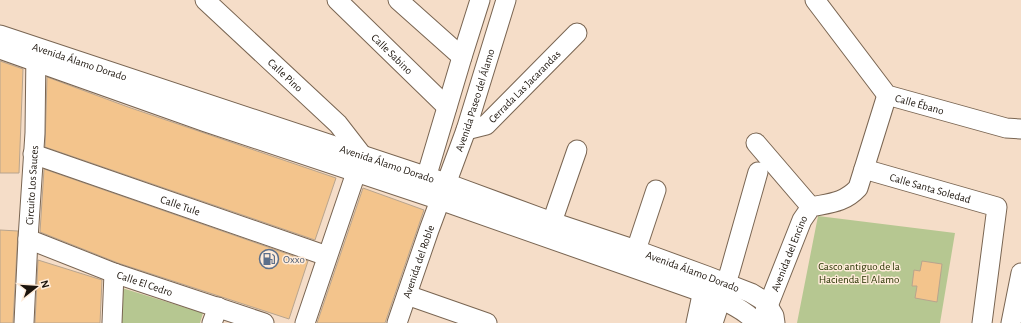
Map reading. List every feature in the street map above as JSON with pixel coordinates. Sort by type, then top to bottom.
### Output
[{"type":"street","name":"Calle Pino","points":[[205,0],[338,124],[359,163]]},
{"type":"street","name":"Calle Sabino","points":[[337,0],[447,106]]},
{"type":"street","points":[[398,0],[462,57]]},
{"type":"street","name":"Avenida Paseo del Álamo","points":[[424,185],[480,0]]},
{"type":"street","name":"Avenida Paseo del Álamo","points":[[443,191],[466,130],[506,0]]},
{"type":"street","name":"Calle Ébano","points":[[815,0],[887,95],[1006,128],[1021,129]]},
{"type":"street","name":"Cerrada Las Jacarandas","points":[[466,130],[486,125],[577,33]]},
{"type":"street","name":"Avenida Álamo Dorado","points":[[0,35],[36,55]]},
{"type":"street","name":"Avenida Álamo Dorado","points":[[0,49],[36,55],[208,114],[424,185],[552,222],[636,250],[704,284]]},
{"type":"street","name":"Circuito Los Sauces","points":[[24,323],[33,154],[36,55]]},
{"type":"street","name":"Avenida del Encino","points":[[757,323],[772,315],[802,220],[811,207],[841,201],[850,196],[858,188],[887,95]]},
{"type":"street","points":[[756,143],[811,207]]},
{"type":"street","points":[[552,222],[577,150]]},
{"type":"street","name":"Calle Tule","points":[[33,154],[327,256]]},
{"type":"street","points":[[305,323],[359,163]]},
{"type":"street","name":"Calle Santa Soledad","points":[[864,169],[997,207],[982,323]]},
{"type":"street","points":[[714,323],[758,172]]},
{"type":"street","points":[[636,250],[656,190]]},
{"type":"street","name":"Avenida Álamo Dorado","points":[[443,191],[724,292],[751,293],[761,299],[772,315]]},
{"type":"street","name":"Avenida del Roble","points":[[397,323],[443,191]]},
{"type":"street","name":"Calle El Cedro","points":[[28,239],[215,315],[264,323]]},
{"type":"street","points":[[112,323],[114,273]]},
{"type":"street","points":[[1011,323],[1021,273]]},
{"type":"street","points":[[696,323],[704,284]]},
{"type":"street","name":"Avenida Álamo Dorado","points":[[724,292],[757,323]]},
{"type":"street","points":[[407,295],[487,323]]},
{"type":"green space","name":"Casco antiguo de la Hacienda El Alamo","points":[[818,216],[955,233],[940,323],[797,323]]},
{"type":"green space","points":[[122,288],[203,313],[200,323],[120,323]]},
{"type":"building","points":[[0,61],[23,69],[19,173],[0,173]]},
{"type":"building","points":[[47,77],[128,107],[336,178],[315,240],[45,147]]},
{"type":"building","points":[[44,169],[308,261],[289,319],[118,263],[40,232]]},
{"type":"building","points":[[363,188],[424,210],[385,323],[317,323]]},
{"type":"building","points":[[0,230],[18,231],[13,323],[0,323]]},
{"type":"building","points":[[38,260],[102,280],[100,323],[35,323]]},
{"type":"building","points":[[922,261],[942,264],[937,302],[915,298],[917,286],[912,286],[914,270],[920,271]]},
{"type":"place","name":"Oxxo","points":[[269,259]]}]
